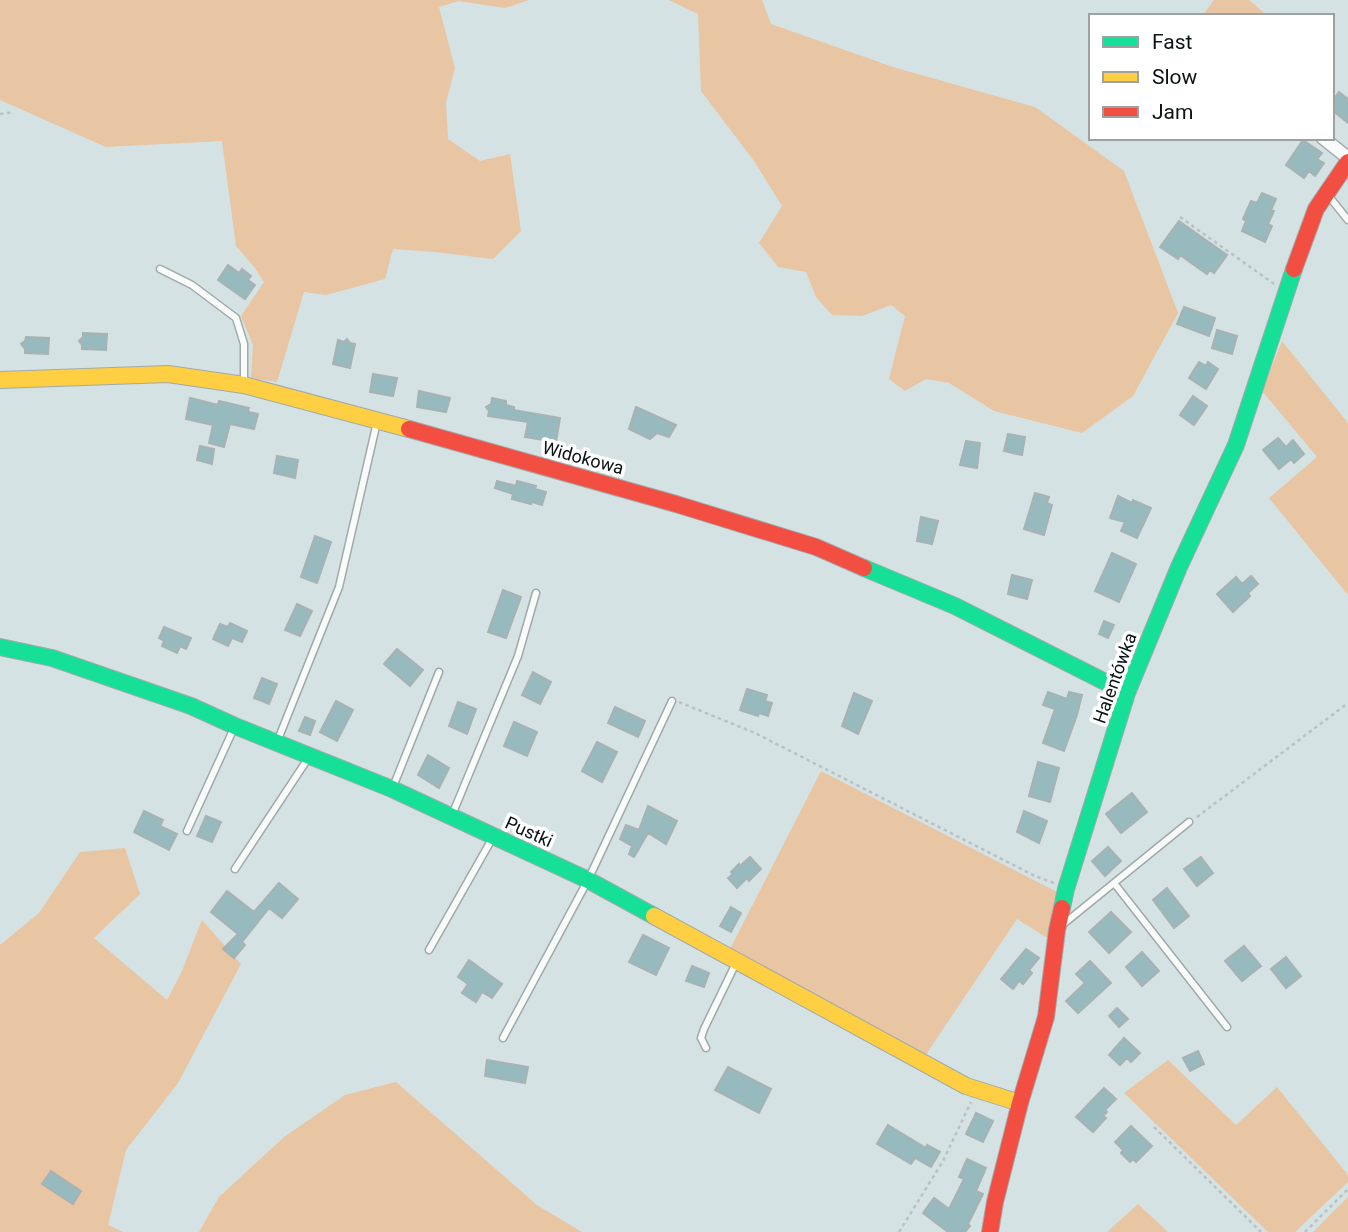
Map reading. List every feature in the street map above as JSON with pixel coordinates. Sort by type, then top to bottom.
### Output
[{"type":"street","points":[[1325,140],[1348,160]]},
{"type":"street","name":"Halentówka","points":[[990,1232],[1020,1103],[1046,1017],[1057,930],[1066,889],[1127,693],[1179,567],[1236,445],[1285,292],[1316,209],[1348,160]]},
{"type":"street","name":"Widokowa","points":[[0,380],[168,374],[244,385],[377,420],[676,504],[816,547],[955,606],[1127,693]]},
{"type":"street","name":"Pustki","points":[[0,647],[52,658],[191,706],[392,789],[588,880],[966,1086],[1020,1103]]},
{"type":"lane","points":[[1326,192],[1348,220]]},
{"type":"lane","points":[[160,269],[192,285],[236,318],[244,344],[244,385]]},
{"type":"lane","points":[[277,742],[339,587],[377,420]]},
{"type":"lane","points":[[452,817],[518,656],[536,593]]},
{"type":"lane","points":[[392,789],[439,672]]},
{"type":"lane","points":[[503,1038],[588,880],[672,701]]},
{"type":"lane","points":[[187,831],[234,726]]},
{"type":"lane","points":[[235,869],[310,756]]},
{"type":"lane","points":[[1057,930],[1189,822]]},
{"type":"lane","points":[[429,950],[492,837]]},
{"type":"lane","points":[[1114,884],[1227,1027]]},
{"type":"lane","points":[[706,1048],[701,1038],[737,961]]},
{"type":"path","points":[[0,114],[13,112]]},
{"type":"path","points":[[1180,217],[1285,292]]},
{"type":"path","points":[[672,701],[681,702],[755,733],[1023,870],[1066,889]]},
{"type":"path","points":[[1189,822],[1348,703]]},
{"type":"path","points":[[899,1232],[943,1161],[977,1090]]},
{"type":"path","points":[[1154,1127],[1261,1232]]},
{"type":"path","points":[[1305,1232],[1348,1189]]},
{"type":"shaded area","points":[[0,0],[529,0],[505,8],[458,1],[439,7],[455,68],[446,103],[448,139],[480,161],[510,154],[521,231],[493,259],[393,249],[385,279],[326,295],[304,292],[277,382],[251,378],[253,345],[241,316],[264,282],[236,246],[222,141],[106,147],[0,100]]},
{"type":"shaded area","points":[[669,0],[762,0],[771,24],[896,68],[1035,107],[1124,171],[1178,313],[1133,396],[1082,433],[994,411],[949,383],[926,379],[905,391],[889,379],[905,316],[891,305],[862,316],[832,315],[816,297],[806,272],[778,267],[759,243],[782,206],[754,161],[701,91],[698,14]]},
{"type":"shaded area","points":[[1214,0],[1249,0],[1266,14],[1204,14]]},
{"type":"shaded area","points":[[1282,341],[1348,423],[1348,595],[1269,498],[1317,457],[1262,391]]},
{"type":"shaded area","points":[[821,771],[1057,892],[1049,939],[1017,919],[925,1056],[730,949]]},
{"type":"shaded area","points":[[125,848],[140,894],[94,938],[167,1000],[182,971],[202,920],[241,964],[178,1083],[126,1150],[108,1225],[123,1232],[0,1232],[0,945],[39,913],[80,852]]},
{"type":"shaded area","points":[[1168,1060],[1236,1125],[1277,1087],[1348,1175],[1348,1182],[1295,1232],[1268,1232],[1124,1093]]},
{"type":"shaded area","points":[[396,1082],[537,1205],[582,1232],[199,1232],[219,1197],[284,1137],[345,1095]]},
{"type":"shaded area","points":[[1348,1197],[1348,1232],[1313,1232]]},
{"type":"shaded area","points":[[1138,1204],[1168,1232],[1107,1232]]},
{"type":"building","points":[[1339,92],[1348,99],[1348,123],[1334,112],[1334,99]]},
{"type":"building","points":[[1303,140],[1322,153],[1317,159],[1324,163],[1315,176],[1309,171],[1304,178],[1286,165]]},
{"type":"building","points":[[1262,193],[1276,199],[1268,224],[1272,226],[1265,242],[1242,231],[1246,221],[1243,219],[1251,201],[1257,203]]},
{"type":"building","points":[[1179,221],[1227,255],[1214,273],[1210,270],[1207,274],[1180,255],[1178,259],[1160,247]]},
{"type":"building","points":[[228,265],[239,273],[242,269],[251,276],[248,280],[255,285],[245,299],[218,280]]},
{"type":"building","points":[[1184,307],[1215,318],[1209,336],[1177,324]]},
{"type":"building","points":[[1217,330],[1237,336],[1232,354],[1212,348]]},
{"type":"building","points":[[83,333],[107,334],[106,350],[82,349],[79,341]]},
{"type":"building","points":[[26,337],[49,338],[48,354],[25,353],[21,344]]},
{"type":"building","points":[[347,339],[355,344],[350,368],[333,364],[338,340],[344,342]]},
{"type":"building","points":[[1199,362],[1206,366],[1208,362],[1218,369],[1206,389],[1189,378]]},
{"type":"building","points":[[373,374],[397,378],[393,396],[370,392]]},
{"type":"building","points":[[419,391],[450,398],[446,412],[417,407]]},
{"type":"building","points":[[1193,396],[1207,406],[1194,425],[1180,415]]},
{"type":"building","points":[[190,398],[218,405],[219,401],[249,408],[248,412],[258,414],[254,429],[230,424],[224,447],[209,443],[213,425],[186,419]]},
{"type":"building","points":[[492,398],[506,401],[506,405],[514,407],[514,410],[560,418],[556,442],[525,437],[528,422],[488,416],[486,407],[491,404]]},
{"type":"building","points":[[636,407],[676,425],[669,437],[657,433],[650,439],[629,429]]},
{"type":"building","points":[[1008,434],[1025,437],[1022,455],[1004,451]]},
{"type":"building","points":[[1278,438],[1286,447],[1293,440],[1304,454],[1294,463],[1291,459],[1279,469],[1263,450]]},
{"type":"building","points":[[966,441],[980,443],[977,468],[960,465]]},
{"type":"building","points":[[200,446],[214,449],[212,464],[197,460]]},
{"type":"building","points":[[277,456],[298,460],[295,478],[274,473]]},
{"type":"building","points":[[497,481],[516,486],[517,481],[536,486],[535,489],[546,492],[542,505],[512,499],[513,494],[495,488]]},
{"type":"building","points":[[1035,493],[1049,497],[1047,503],[1052,505],[1044,535],[1024,529]]},
{"type":"building","points":[[1118,496],[1151,508],[1137,538],[1121,531],[1125,522],[1110,518]]},
{"type":"building","points":[[921,517],[938,521],[932,544],[917,541]]},
{"type":"building","points":[[315,536],[331,542],[317,583],[301,577]]},
{"type":"building","points":[[1112,553],[1136,564],[1119,602],[1095,591]]},
{"type":"building","points":[[1012,575],[1032,580],[1027,599],[1008,594]]},
{"type":"building","points":[[1251,576],[1258,584],[1233,612],[1217,594],[1236,577],[1242,584]]},
{"type":"building","points":[[503,590],[521,597],[506,638],[488,632]]},
{"type":"building","points":[[297,604],[312,611],[300,636],[285,630]]},
{"type":"building","points":[[1104,621],[1114,625],[1108,638],[1099,634]]},
{"type":"building","points":[[230,623],[247,631],[242,642],[232,638],[228,646],[213,639],[220,624],[228,627]]},
{"type":"building","points":[[164,627],[191,638],[186,649],[180,646],[177,653],[162,646],[164,641],[159,638]]},
{"type":"building","points":[[397,649],[423,670],[410,686],[384,664]]},
{"type":"building","points":[[533,672],[551,682],[540,704],[522,695]]},
{"type":"building","points":[[262,678],[277,684],[269,704],[254,698]]},
{"type":"building","points":[[747,689],[767,695],[765,701],[772,703],[768,716],[740,710]]},
{"type":"building","points":[[1048,692],[1067,699],[1069,692],[1082,695],[1064,751],[1043,743],[1055,709],[1043,705]]},
{"type":"building","points":[[854,693],[872,701],[858,734],[842,726]]},
{"type":"building","points":[[336,701],[353,710],[337,741],[320,732]]},
{"type":"building","points":[[458,702],[476,709],[467,734],[449,726]]},
{"type":"building","points":[[615,707],[645,721],[638,737],[608,723]]},
{"type":"building","points":[[305,717],[315,721],[310,735],[299,731]]},
{"type":"building","points":[[514,722],[537,732],[527,756],[504,746]]},
{"type":"building","points":[[597,742],[617,752],[602,782],[582,771]]},
{"type":"building","points":[[428,755],[449,768],[439,788],[418,775]]},
{"type":"building","points":[[1038,762],[1059,768],[1050,802],[1029,796]]},
{"type":"building","points":[[1132,793],[1147,812],[1121,833],[1106,814]]},
{"type":"building","points":[[648,806],[677,821],[666,844],[648,833],[634,857],[629,854],[632,846],[620,839],[626,825],[639,830]]},
{"type":"building","points":[[144,811],[163,820],[160,826],[177,834],[169,850],[134,832]]},
{"type":"building","points":[[1024,811],[1047,821],[1039,843],[1017,832]]},
{"type":"building","points":[[206,816],[221,822],[212,842],[197,836]]},
{"type":"building","points":[[1108,847],[1121,861],[1105,876],[1092,861]]},
{"type":"building","points":[[750,857],[761,869],[737,888],[728,878],[739,864],[740,866]]},
{"type":"building","points":[[1201,857],[1213,873],[1197,886],[1184,869]]},
{"type":"building","points":[[279,883],[298,899],[282,918],[269,908],[242,942],[245,945],[234,958],[223,949],[238,934],[211,912],[227,891],[254,912]]},
{"type":"building","points":[[1167,888],[1189,916],[1174,928],[1153,900]]},
{"type":"building","points":[[731,907],[741,913],[731,932],[720,926]]},
{"type":"building","points":[[1111,912],[1131,932],[1109,953],[1089,932]]},
{"type":"building","points":[[643,935],[669,948],[656,975],[629,962]]},
{"type":"building","points":[[1244,946],[1261,966],[1242,981],[1225,961]]},
{"type":"building","points":[[1026,949],[1039,958],[1029,970],[1032,973],[1023,984],[1019,981],[1013,989],[1001,979]]},
{"type":"building","points":[[1142,952],[1159,971],[1142,986],[1126,967]]},
{"type":"building","points":[[1286,957],[1301,976],[1286,988],[1271,969]]},
{"type":"building","points":[[469,960],[502,984],[492,998],[482,992],[476,1002],[462,993],[468,984],[458,977]]},
{"type":"building","points":[[1090,961],[1111,983],[1078,1013],[1066,1001],[1085,983],[1076,974]]},
{"type":"building","points":[[692,966],[709,973],[704,987],[686,981]]},
{"type":"building","points":[[1117,1008],[1128,1019],[1119,1027],[1109,1016]]},
{"type":"building","points":[[1124,1038],[1140,1053],[1131,1062],[1127,1058],[1120,1065],[1109,1055]]},
{"type":"building","points":[[1198,1051],[1204,1064],[1190,1071],[1183,1058]]},
{"type":"building","points":[[487,1060],[528,1067],[525,1083],[485,1076]]},
{"type":"building","points":[[728,1067],[771,1089],[759,1113],[715,1090]]},
{"type":"building","points":[[1104,1088],[1116,1099],[1105,1110],[1107,1112],[1103,1116],[1106,1118],[1093,1132],[1076,1117]]},
{"type":"building","points":[[976,1113],[993,1121],[983,1142],[966,1134]]},
{"type":"building","points":[[888,1125],[926,1148],[927,1145],[940,1152],[931,1167],[915,1158],[911,1164],[877,1144]]},
{"type":"building","points":[[1131,1126],[1152,1146],[1136,1162],[1133,1159],[1130,1162],[1115,1142]]},
{"type":"building","points":[[967,1159],[986,1168],[976,1191],[983,1194],[965,1232],[948,1232],[923,1213],[934,1198],[949,1209],[964,1179],[959,1177]]},
{"type":"building","points":[[51,1171],[81,1191],[73,1204],[42,1184]]},
{"type":"traffic: fast","points":[[1062,908],[1127,693],[1179,567],[1236,445],[1294,269]]},
{"type":"traffic: fast","points":[[864,568],[955,606],[1127,693]]},
{"type":"traffic: fast","points":[[0,647],[52,658],[191,706],[392,789],[588,880],[654,916]]},
{"type":"traffic: slow","points":[[0,380],[168,374],[244,385],[409,429]]},
{"type":"traffic: slow","points":[[654,916],[966,1086],[1020,1103]]},
{"type":"traffic: jam","points":[[1294,269],[1316,209],[1348,162]]},
{"type":"traffic: jam","points":[[409,429],[676,504],[816,547],[864,568]]},
{"type":"traffic: jam","points":[[990,1232],[1020,1103],[1046,1017],[1062,908]]}]
